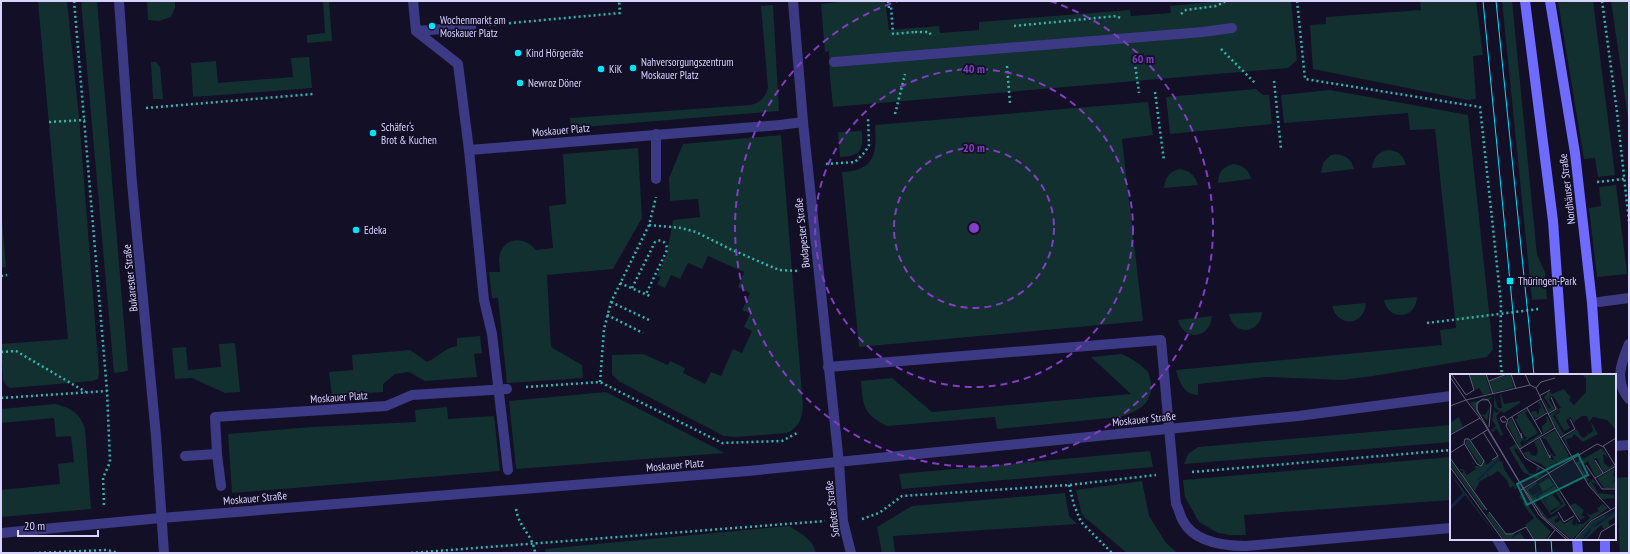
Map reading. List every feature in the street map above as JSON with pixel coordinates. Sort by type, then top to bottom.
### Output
[{"type":"main road","name":"Nordhäuser Straße","points":[[1525,1],[1553,220],[1564,374]]},
{"type":"main road","name":"Nordhäuser Straße","points":[[1550,1],[1577,168],[1592,303],[1597,374]]},
{"type":"main road","points":[[1577,540],[1578,553]]},
{"type":"main road","points":[[1605,540],[1605,553]]},
{"type":"street","name":"Bukarester Straße","points":[[119,1],[132,183],[156,436],[164,553]]},
{"type":"street","points":[[413,1],[416,32],[458,64],[469,150],[484,300],[503,389],[508,470]]},
{"type":"street","name":"Budapester Straße","points":[[793,1],[803,122],[839,463]]},
{"type":"street","points":[[416,32],[471,27]]},
{"type":"street","points":[[834,62],[1232,28]]},
{"type":"street","name":"Moskauer Platz","points":[[469,150],[803,122]]},
{"type":"street","points":[[656,134],[656,179]]},
{"type":"street","points":[[1600,302],[1629,298]]},
{"type":"street","points":[[828,367],[1161,340],[1176,504],[1184,522],[1195,534],[1212,542],[1230,546],[1246,546],[1450,528]]},
{"type":"street","points":[[1629,344],[1622,360],[1620,382],[1624,393],[1629,399]]},
{"type":"street","name":"Moskauer Platz","points":[[221,486],[217,454],[215,417],[386,406],[412,395],[503,389]]},
{"type":"street","name":"Moskauer Straße","points":[[839,463],[1298,416],[1450,396]]},
{"type":"street","points":[[1616,446],[1629,445]]},
{"type":"street","points":[[185,456],[217,454]]},
{"type":"street","name":"Moskauer Platz","points":[[512,490],[839,463]]},
{"type":"street","name":"Sofioter Straße","points":[[839,463],[844,520],[850,553]]},
{"type":"street","name":"Moskauer Straße","points":[[1,533],[161,518],[512,490]]},
{"type":"street","points":[[1498,540],[1505,553]]},
{"type":"path","points":[[74,1],[107,391],[110,462],[103,478],[104,508]]},
{"type":"path","points":[[471,27],[620,14],[619,1]]},
{"type":"path","points":[[888,1],[889,8],[891,8],[893,34],[915,32],[895,114]]},
{"type":"path","points":[[1297,1],[1304,79],[1480,107],[1502,313],[1500,357],[1502,374]]},
{"type":"path","points":[[1602,1],[1629,222]]},
{"type":"path","points":[[1005,48],[1010,104]]},
{"type":"path","points":[[1274,81],[1281,149]]},
{"type":"path","points":[[1156,92],[1164,161]]},
{"type":"path","points":[[146,108],[312,94]]},
{"type":"path","points":[[808,166],[855,162],[865,152],[869,145],[868,116]]},
{"type":"path","points":[[49,122],[85,120]]},
{"type":"path","points":[[1592,182],[1624,178]]},
{"type":"path","points":[[600,382],[604,329],[607,315],[611,302],[649,225],[656,196],[656,179]]},
{"type":"path","points":[[649,225],[682,228],[696,232],[730,249],[779,270],[818,271]]},
{"type":"path","points":[[632,288],[655,242],[661,240],[667,245],[667,250],[646,294]]},
{"type":"path","points":[[1,276],[7,275]]},
{"type":"path","points":[[620,283],[651,297]]},
{"type":"path","points":[[611,302],[649,320]]},
{"type":"path","points":[[1427,323],[1539,309]]},
{"type":"path","points":[[607,315],[643,333]]},
{"type":"path","points":[[1,352],[16,351],[86,392]]},
{"type":"path","points":[[503,389],[600,382],[722,443],[782,441],[797,433]]},
{"type":"path","points":[[1,398],[107,391]]},
{"type":"path","points":[[411,553],[867,518],[879,513],[902,496],[1069,485],[1174,474],[1450,450]]},
{"type":"path","points":[[1069,485],[1074,505],[1081,522],[1112,553]]},
{"type":"path","points":[[512,490],[518,520],[534,544],[535,553]]},
{"type":"path","points":[[34,553],[98,552],[107,550],[119,553]]},
{"type":"green space","points":[[38,1],[67,1],[79,117],[99,372],[98,379],[93,381],[10,388],[3,380],[1,344],[68,339]]},
{"type":"green space","points":[[81,1],[97,1],[128,371],[114,373]]},
{"type":"green space","points":[[147,1],[175,1],[175,8],[171,17],[159,21],[148,20]]},
{"type":"green space","points":[[323,1],[329,1],[332,41],[307,43],[307,35],[325,33]]},
{"type":"green space","points":[[850,1],[885,1],[889,30],[939,26],[940,33],[979,30],[979,22],[1130,10],[1131,16],[1171,13],[1170,6],[1218,1],[1291,1],[1297,60],[1288,68],[833,107],[829,51],[825,52],[821,4]]},
{"type":"green space","points":[[1420,1],[1476,1],[1483,55],[1473,56],[1476,99],[1467,100],[1313,69],[1310,25],[1326,24],[1326,17],[1421,10]]},
{"type":"green space","points":[[1502,1],[1512,1],[1537,255],[1545,272],[1547,299],[1532,300]]},
{"type":"green space","points":[[1558,1],[1593,1],[1615,175],[1598,177],[1595,158],[1584,159]]},
{"type":"green space","points":[[1611,1],[1629,1],[1629,127],[1627,111]]},
{"type":"green space","points":[[773,5],[779,111],[571,128],[570,118],[750,105],[757,103],[764,97],[768,88],[761,6]]},
{"type":"green space","points":[[309,57],[312,88],[193,97],[191,63],[216,61],[218,83],[293,77],[291,58]]},
{"type":"green space","points":[[151,62],[156,62],[160,67],[163,99],[153,99]]},
{"type":"green space","points":[[1256,89],[1263,95],[1269,95],[1272,124],[1170,134],[1166,97]]},
{"type":"green space","points":[[1330,90],[1468,115],[1493,349],[1487,357],[1342,380],[1267,377],[1198,384],[1198,395],[1193,394],[1183,387],[1176,370],[1442,345],[1440,330],[1456,328],[1435,129],[1410,130],[1408,113],[1284,123],[1281,95]]},
{"type":"green space","points":[[1148,102],[1153,135],[1122,139],[1143,321],[859,347],[842,172],[853,171],[861,168],[872,159],[876,135],[875,125]]},
{"type":"green space","points":[[862,131],[862,143],[859,151],[856,154],[840,157],[838,132]]},
{"type":"green space","points":[[781,135],[803,406],[802,415],[797,425],[787,433],[737,437],[724,436],[620,382],[612,375],[612,355],[643,354],[668,365],[670,361],[685,368],[683,373],[705,384],[711,372],[721,376],[733,349],[742,353],[752,331],[744,327],[750,313],[742,310],[750,293],[738,287],[744,272],[708,256],[702,269],[688,263],[680,279],[671,275],[665,288],[657,284],[661,277],[657,276],[667,254],[673,220],[700,217],[698,199],[670,201],[669,178],[683,144]]},
{"type":"green space","points":[[638,148],[642,218],[613,269],[547,275],[551,347],[582,365],[583,378],[507,383],[498,298],[492,298],[489,272],[500,272],[499,259],[504,246],[508,243],[520,240],[531,245],[536,250],[553,248],[549,206],[566,204],[563,154]]},
{"type":"green space","points":[[1387,150],[1400,154],[1406,165],[1372,168],[1373,161],[1376,156]]},
{"type":"green space","points":[[1331,155],[1342,155],[1346,157],[1351,161],[1354,169],[1321,173],[1323,163]]},
{"type":"green space","points":[[1233,164],[1245,168],[1251,179],[1218,183],[1222,170]]},
{"type":"green space","points":[[1179,169],[1191,174],[1195,178],[1198,185],[1164,188],[1165,181],[1168,176]]},
{"type":"green space","points":[[1616,185],[1627,274],[1597,277],[1589,208],[1601,206],[1599,187]]},
{"type":"green space","points":[[1,207],[6,267],[1,268]]},
{"type":"green space","points":[[1417,297],[1416,304],[1412,310],[1402,315],[1396,315],[1391,312],[1384,300]]},
{"type":"green space","points":[[1366,303],[1361,316],[1356,320],[1350,321],[1345,321],[1340,318],[1335,313],[1332,306]]},
{"type":"green space","points":[[1262,312],[1257,325],[1247,330],[1236,326],[1229,314]]},
{"type":"green space","points":[[1212,316],[1207,329],[1196,335],[1186,332],[1181,327],[1178,320]]},
{"type":"green space","points":[[480,336],[482,353],[474,354],[477,377],[425,381],[409,372],[395,374],[383,384],[383,392],[332,396],[329,372],[353,370],[352,355],[410,350],[427,362],[452,347],[457,346],[457,338]]},
{"type":"green space","points":[[235,343],[240,392],[225,393],[192,378],[175,379],[172,348],[186,347],[188,370],[221,367],[219,344]]},
{"type":"green space","points":[[1122,354],[1136,362],[1148,372],[1150,376],[1151,391],[1147,402],[1143,406],[1132,413],[1120,417],[997,429],[995,417],[887,426],[879,422],[869,413],[864,403],[861,381],[892,378],[932,412],[1131,394],[1091,357]]},
{"type":"green space","points":[[606,392],[725,453],[516,469],[509,401]]},
{"type":"green space","points":[[55,404],[70,409],[78,415],[83,423],[85,429],[91,509],[1,517],[1,490],[60,484],[58,464],[74,462],[71,436],[56,437],[54,418],[1,423],[1,409]]},
{"type":"green space","points":[[447,407],[448,419],[494,416],[500,471],[232,493],[228,434],[312,427],[416,422],[415,410]]},
{"type":"green space","points":[[1450,425],[1450,442],[1184,464],[1188,454],[1198,447]]},
{"type":"green space","points":[[1150,451],[1153,467],[902,489],[899,474]]},
{"type":"green space","points":[[1450,457],[1450,500],[1244,515],[1246,535],[1229,535],[1218,533],[1199,522],[1185,497],[1183,480]]},
{"type":"green space","points":[[1629,477],[1629,553],[1620,553],[1616,478]]},
{"type":"green space","points":[[1142,481],[1149,516],[1166,543],[1177,553],[1127,553],[1082,515],[1076,490]]},
{"type":"green space","points":[[1065,493],[1069,516],[1077,524],[893,536],[895,553],[882,553],[877,527],[912,506]]},
{"type":"green space","points":[[789,526],[809,540],[816,553],[546,553],[545,549]]},
{"type":"tram line","points":[[1483,1],[1519,374]]},
{"type":"tram line","points":[[1496,1],[1534,374]]},
{"type":"tram line","points":[[1535,540],[1536,553]]},
{"type":"tram line","points":[[1551,540],[1552,553]]},
{"type":"place","name":"Wochenmarkt am Moskauer Platz","points":[[432,26]]},
{"type":"place","name":"Kind Hörgeräte","points":[[518,53]]},
{"type":"place","name":"Nahversorgungszentrum Moskauer Platz","points":[[633,68]]},
{"type":"place","name":"KiK","points":[[601,69]]},
{"type":"place","name":"Newroz Döner","points":[[520,83]]},
{"type":"place","name":"Schäfer‘s Brot & Kuchen","points":[[373,133]]},
{"type":"place","name":"Edeka","points":[[356,230]]},
{"type":"place","name":"Thüringen-Park","points":[[1510,281]]}]
